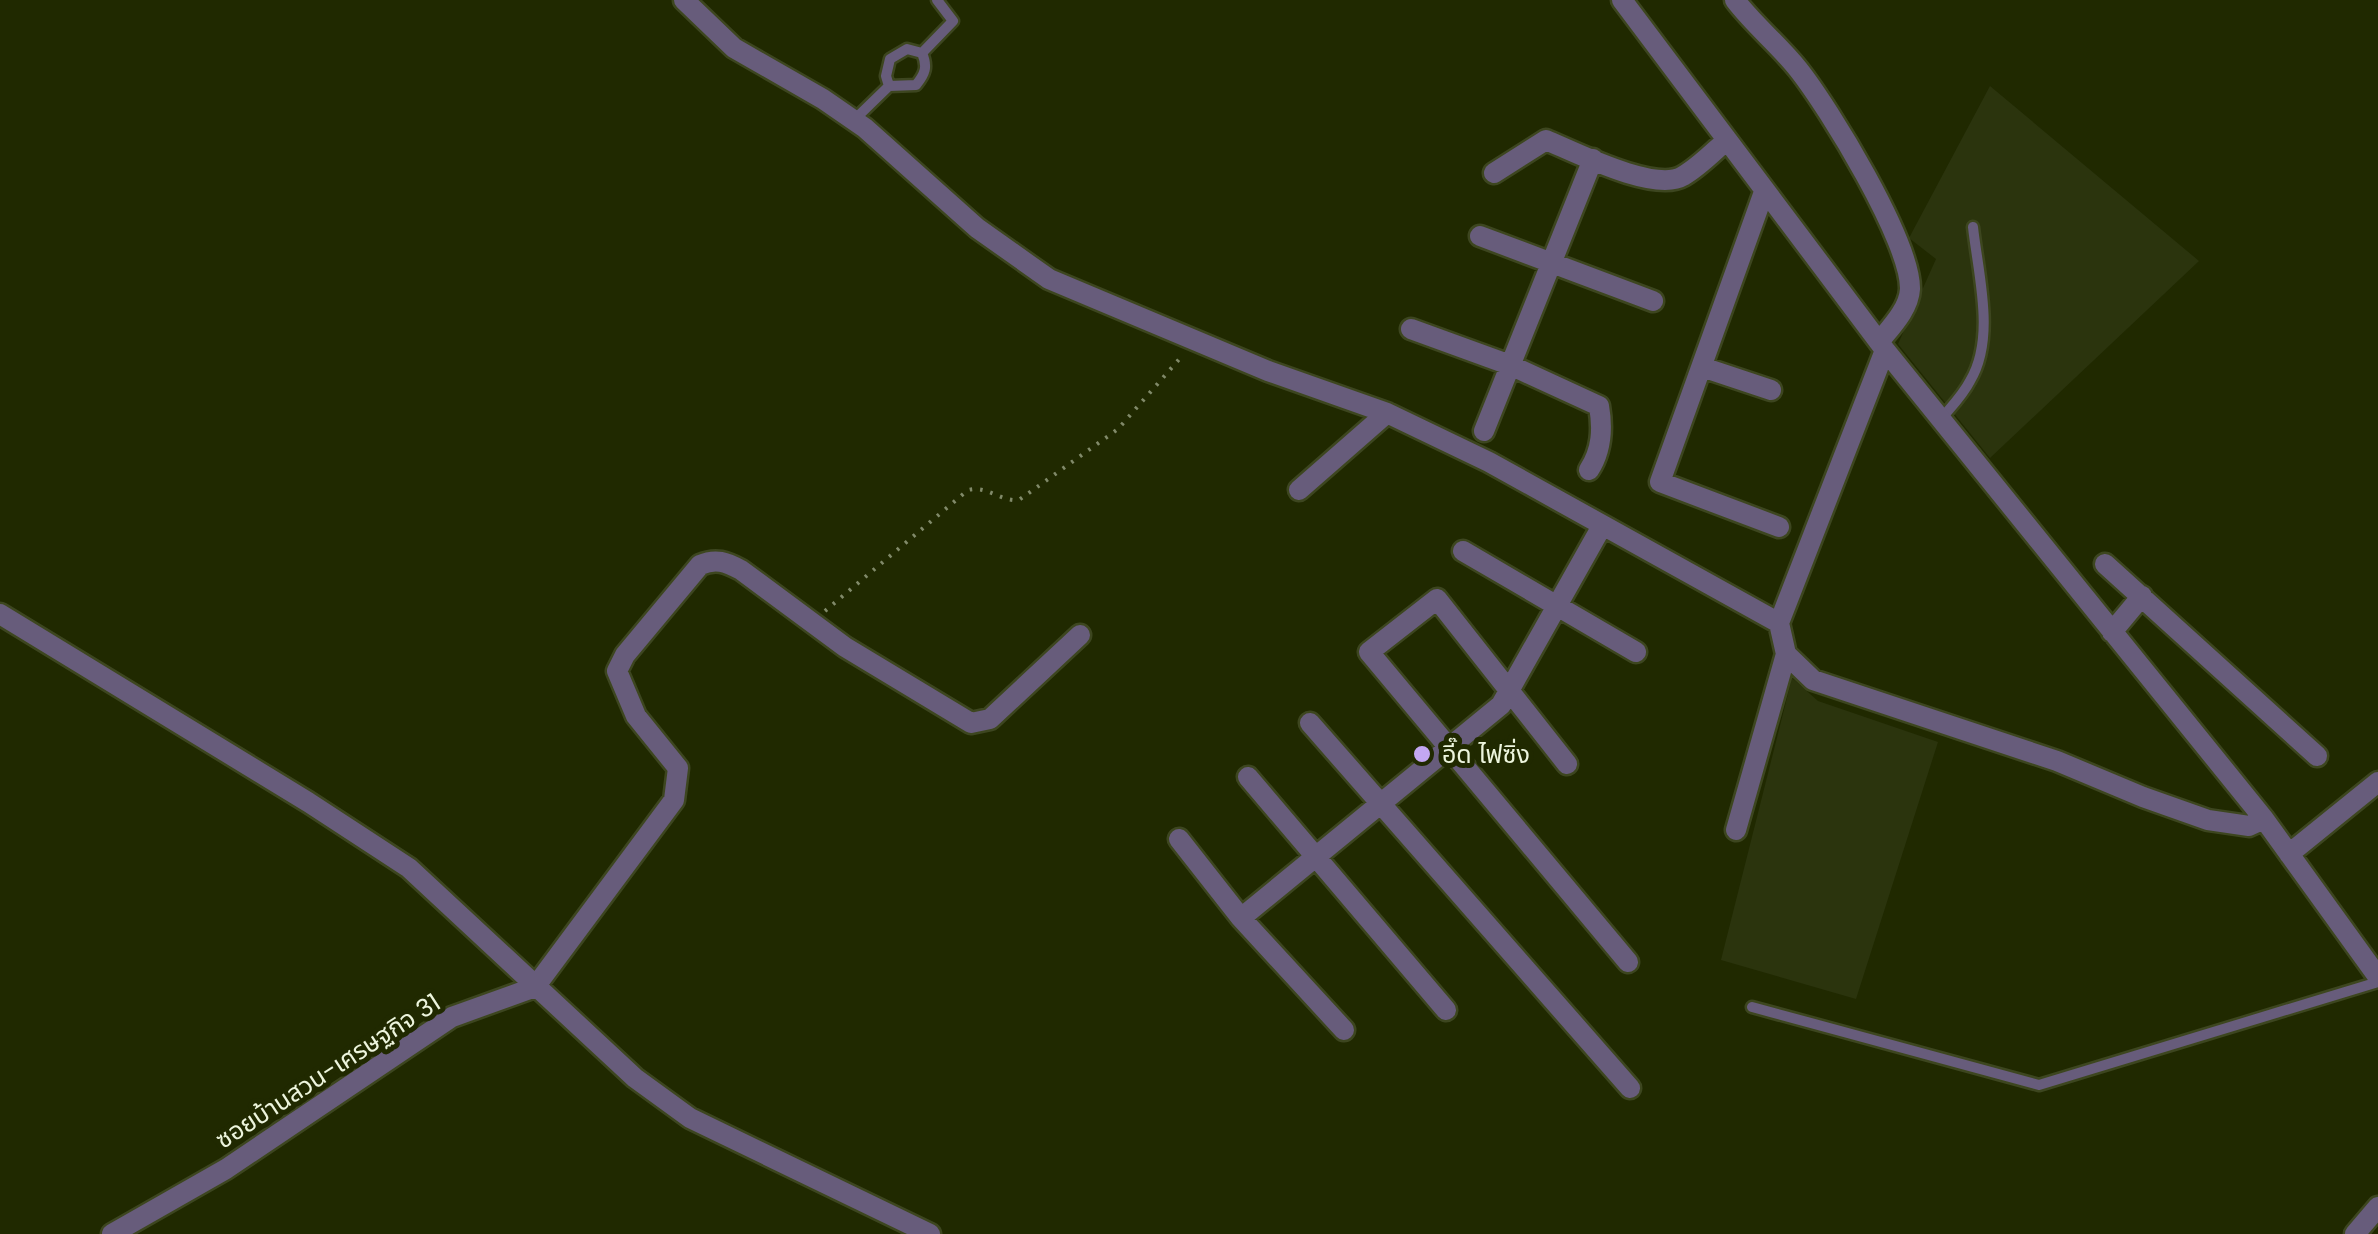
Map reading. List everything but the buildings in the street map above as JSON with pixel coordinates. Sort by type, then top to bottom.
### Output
[{"type":"street","points":[[684,0],[734,48],[854,120],[977,228],[1049,279],[1195,341],[1387,413],[1488,462],[1779,623]]},
{"type":"street","points":[[1622,0],[1882,346],[2264,819],[2378,980]]},
{"type":"street","points":[[1736,0],[1797,68],[1832,116],[1883,209],[1908,272],[1910,293],[1882,346],[1779,623],[1786,654],[1736,830]]},
{"type":"street","points":[[1494,173],[1546,140],[1638,175],[1662,180],[1680,178],[1726,140]]},
{"type":"street","points":[[1484,431],[1593,159]]},
{"type":"street","points":[[1764,192],[1660,482],[1779,526]]},
{"type":"street","points":[[1480,236],[1652,301]]},
{"type":"street","points":[[1411,329],[1510,365],[1599,406],[1603,429],[1590,470]]},
{"type":"street","points":[[1702,367],[1771,390]]},
{"type":"street","points":[[1299,490],[1387,413]]},
{"type":"street","points":[[1241,918],[1501,704],[1602,526]]},
{"type":"street","points":[[1463,550],[1636,652]]},
{"type":"street","points":[[534,987],[674,800],[678,768],[636,716],[617,670],[625,655],[700,566],[711,560],[740,570],[845,648],[971,723],[981,724],[990,719],[1080,636]]},
{"type":"street","points":[[2104,564],[2316,756]]},
{"type":"street","points":[[2112,632],[2142,596]]},
{"type":"street","points":[[1567,764],[1437,599],[1369,652],[1628,962]]},
{"type":"street","points":[[0,614],[409,868],[635,1078],[690,1118],[930,1234]]},
{"type":"street","points":[[1786,654],[1814,680],[1834,689],[2057,761],[2208,820],[2250,826],[2264,819]]},
{"type":"street","points":[[1310,723],[1630,1088]]},
{"type":"street","points":[[1248,777],[1446,1010]]},
{"type":"street","points":[[2289,854],[2378,782]]},
{"type":"street","points":[[1179,840],[1241,918],[1344,1030]]},
{"type":"street","name":"ซอยบ้านสวน-เศรษฐกิจ 31","points":[[112,1234],[226,1169],[452,1017],[534,987]]},
{"type":"street","points":[[2355,1234],[2378,1207]]},
{"type":"lane","points":[[922,53],[953,21],[936,0]]},
{"type":"lane","points":[[889,86],[886,76],[890,59],[907,48],[922,53]]},
{"type":"lane","points":[[854,120],[889,86],[916,85],[927,67],[922,53]]},
{"type":"lane","points":[[1941,420],[1970,383],[1982,347],[1973,226]]},
{"type":"lane","points":[[1752,1007],[2039,1085],[2378,980]]},
{"type":"path","points":[[812,623],[968,490],[981,489],[1010,501],[1020,500],[1118,430],[1195,341]]},
{"type":"shaded area","points":[[1990,86],[2199,261],[1990,458],[1898,344],[1936,259],[1909,238]]},
{"type":"shaded area","points":[[1792,678],[1818,701],[1938,742],[1856,999],[1721,960]]},
{"type":"place","name":"อี๊ด ไฟซิ่ง","points":[[1422,754]]}]
